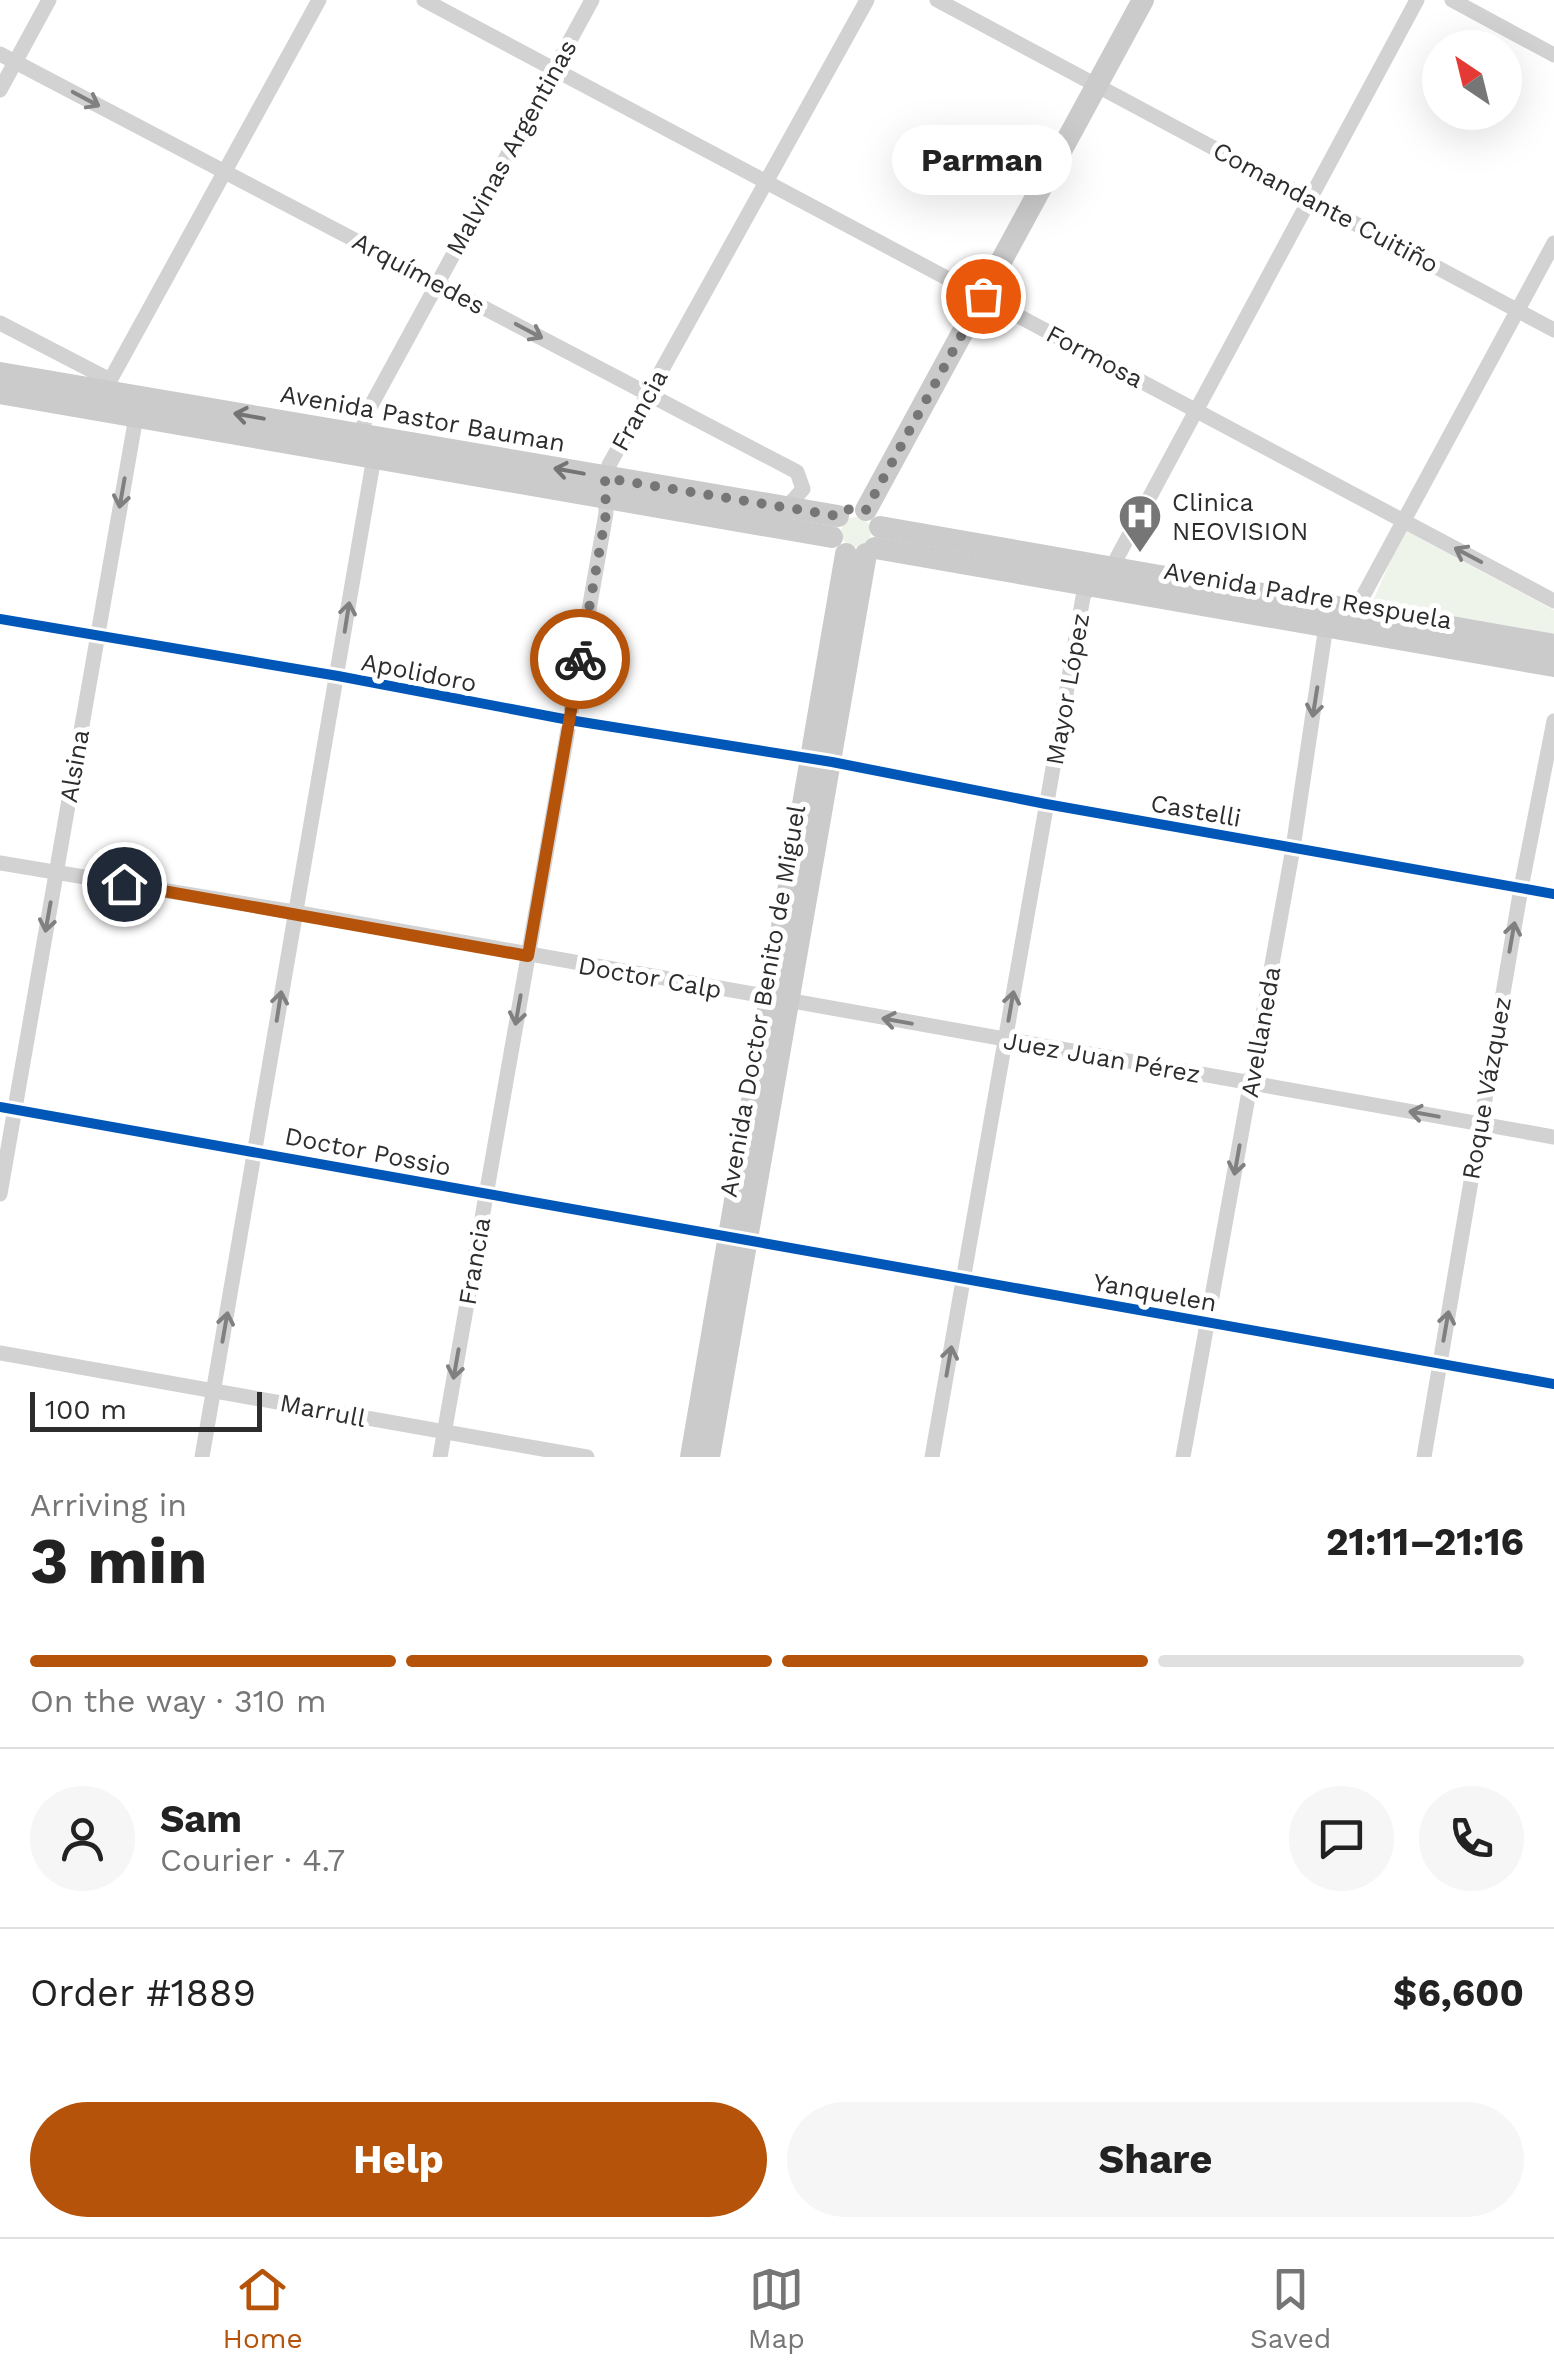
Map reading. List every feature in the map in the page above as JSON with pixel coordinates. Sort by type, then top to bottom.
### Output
[{"type":"main road","name":"Avenida Doctor Benito de Miguel","points":[[709,1457],[738,1240],[858,535],[1144,0]]},
{"type":"main road","name":"Avenida Pastor Bauman","points":[[0,373],[103,393],[138,407],[858,535]]},
{"type":"main road","name":"Avenida Pastor Bauman","points":[[0,394],[103,393]]},
{"type":"main road","name":"Avenida Pastor Bauman","points":[[606,489],[786,508],[858,535]]},
{"type":"main road","name":"Avenida Padre Respuela","points":[[858,535],[1112,567],[1328,616]]},
{"type":"main road","name":"Avenida Padre Respuela","points":[[858,535],[1090,585],[1554,645]]},
{"type":"main road","name":"Avenida Padre Respuela","points":[[1354,620],[1554,666]]},
{"type":"main road","name":"Avenida Doctor Benito de Miguel","points":[[691,1457],[738,1240]]},
{"type":"street","points":[[0,90],[8,58],[49,0]]},
{"type":"street","points":[[0,324],[103,393],[319,0]]},
{"type":"street","name":"Formosa","points":[[424,0],[1554,602]]},
{"type":"street","name":"Malvinas Argentinas","points":[[202,1457],[338,676],[367,447],[436,283],[592,0]]},
{"type":"street","name":"Francia","points":[[440,1457],[569,720],[608,465],[867,0]]},
{"type":"street","name":"Comandante Cuitiño","points":[[937,0],[1554,330]]},
{"type":"street","name":"Mayor López","points":[[932,1457],[1083,597],[1090,585],[1112,567],[1417,0]]},
{"type":"street","points":[[1452,0],[1554,55]]},
{"type":"street","name":"Arquímedes","points":[[8,58],[798,472],[803,490],[786,508]]},
{"type":"street","points":[[1354,620],[1402,520],[1554,243]]},
{"type":"street","name":"Alsina","points":[[0,1194],[7,1109],[56,872],[138,407]]},
{"type":"street","name":"Avellaneda","points":[[1183,1457],[1293,848],[1328,616]]},
{"type":"street","name":"Apolidoro","points":[[0,619],[822,761]]},
{"type":"street","name":"Roque Vázquez","points":[[1424,1457],[1521,888],[1554,721]]},
{"type":"street","name":"Castelli","points":[[822,761],[1554,894]]},
{"type":"street","name":"Doctor Calp","points":[[0,862],[779,1000]]},
{"type":"street","name":"Juez Juan Pérez","points":[[779,1000],[1554,1137]]},
{"type":"street","name":"Doctor Possio","points":[[7,1109],[257,1150],[738,1240]]},
{"type":"street","name":"Yanquelen","points":[[738,1240],[1554,1384]]},
{"type":"street","name":"Marrull","points":[[0,1353],[587,1457]]},
{"type":"shaded area","points":[[856,517],[867,521],[871,532],[867,543],[856,547],[845,543],[841,532],[845,521]]},
{"type":"shaded area","points":[[1404,530],[1554,610],[1554,636],[1372,603]]},
{"type":"cycle path","points":[[0,619],[569,720],[832,762],[1554,894]]},
{"type":"cycle path","points":[[0,1107],[1554,1384]]},
{"type":"way so far","points":[[580,659],[606,514],[605,478],[838,516],[851,508],[866,510],[983,296]]},
{"type":"place","name":"Parman","points":[[983,296]]},
{"type":"place","name":"Clinica NEOVISION","points":[[1140,554]]},
{"type":"route","points":[[124,884],[528,956],[580,659]]}]
